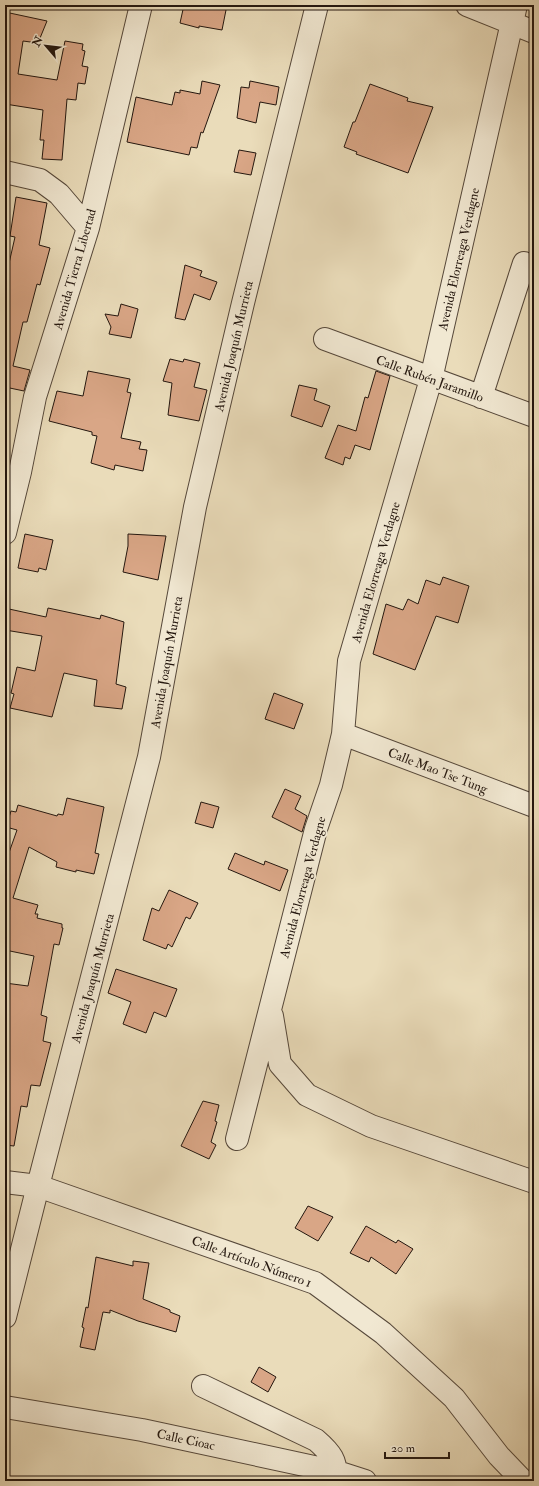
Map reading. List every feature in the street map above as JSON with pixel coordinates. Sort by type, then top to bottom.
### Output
[{"type":"street","name":"Avenida Tierra Libertad","points":[[5,532],[12,471],[88,228],[141,5]]},
{"type":"street","name":"Avenida Joaquín Murrieta","points":[[5,1317],[149,757],[195,507],[243,303],[317,5]]},
{"type":"street","points":[[467,5],[514,14],[534,32]]},
{"type":"street","name":"Avenida Elorreaga Verdagne","points":[[237,1139],[316,829],[331,786],[343,734],[349,661],[431,379],[514,14]]},
{"type":"street","points":[[5,172],[40,180],[59,194],[88,228]]},
{"type":"street","points":[[481,397],[524,262]]},
{"type":"street","name":"Calle Rubén Jaramillo","points":[[325,339],[534,416]]},
{"type":"street","name":"Calle Mao Tse Tung","points":[[343,734],[534,806]]},
{"type":"street","points":[[270,1007],[280,1064],[307,1095],[371,1126],[534,1182]]},
{"type":"street","name":"Calle Artículo Número 1","points":[[5,1182],[38,1186],[315,1283],[383,1333],[454,1398],[499,1456],[524,1481]]},
{"type":"street","points":[[203,1386],[316,1440],[330,1452],[336,1476]]},
{"type":"street","name":"Calle Cioac","points":[[5,1407],[142,1430],[336,1476],[365,1481]]},
{"type":"building","points":[[184,5],[227,5],[222,30],[199,26],[199,28],[180,23]]},
{"type":"building","points":[[5,12],[47,21],[38,43],[23,41],[18,74],[57,80],[65,41],[83,44],[82,50],[85,51],[82,66],[88,67],[85,84],[78,83],[76,100],[67,99],[62,160],[42,159],[44,140],[40,140],[43,110],[5,104]]},
{"type":"building","points":[[202,81],[220,85],[203,133],[201,132],[197,148],[191,147],[189,155],[127,142],[136,97],[172,105],[175,92],[180,93],[180,90],[200,94]]},
{"type":"building","points":[[250,81],[279,87],[276,105],[260,102],[256,123],[237,118],[241,87],[249,88]]},
{"type":"building","points":[[370,84],[408,98],[407,101],[433,107],[408,173],[356,154],[357,152],[344,147],[353,122],[355,122]]},
{"type":"building","points":[[239,150],[256,153],[251,175],[234,172]]},
{"type":"building","points":[[16,197],[47,203],[39,245],[50,248],[40,285],[37,284],[27,322],[23,322],[13,366],[30,370],[24,391],[5,387],[5,281],[15,237],[10,236]]},
{"type":"building","points":[[185,265],[202,271],[200,276],[217,282],[210,300],[194,294],[185,320],[175,318]]},
{"type":"building","points":[[121,304],[138,309],[131,338],[109,334],[111,327],[105,314],[118,316]]},
{"type":"building","points":[[170,359],[183,362],[184,359],[200,363],[194,387],[207,390],[199,421],[168,415],[172,383],[163,381]]},
{"type":"building","points":[[88,371],[130,379],[127,392],[131,393],[121,438],[141,442],[139,449],[147,450],[143,471],[115,465],[114,470],[91,463],[97,436],[92,435],[92,432],[49,421],[57,391],[83,396]]},
{"type":"building","points":[[376,371],[390,376],[370,450],[355,445],[350,459],[345,457],[343,465],[325,458],[338,425],[356,431],[365,397],[368,398]]},
{"type":"building","points":[[299,385],[317,389],[314,400],[330,406],[322,427],[291,416]]},
{"type":"building","points":[[25,534],[53,540],[46,570],[39,568],[38,572],[18,568]]},
{"type":"building","points":[[128,534],[166,536],[158,580],[123,572],[128,546]]},
{"type":"building","points":[[443,577],[469,586],[458,623],[436,616],[415,670],[373,654],[386,604],[403,610],[408,599],[418,604],[426,580],[440,585]]},
{"type":"building","points":[[48,608],[100,619],[101,615],[124,622],[116,684],[126,687],[122,709],[94,706],[97,680],[64,673],[52,717],[10,708],[14,694],[11,693],[17,667],[35,671],[42,636],[5,630],[9,609],[46,617]]},
{"type":"building","points":[[274,693],[303,704],[294,729],[265,719]]},
{"type":"building","points":[[285,789],[301,796],[295,809],[307,816],[302,832],[272,817]]},
{"type":"building","points":[[67,798],[104,807],[95,853],[99,854],[94,874],[76,870],[76,872],[56,867],[57,862],[29,847],[13,898],[38,905],[35,914],[38,914],[37,918],[62,924],[63,928],[59,945],[54,944],[41,1015],[47,1017],[43,1041],[51,1043],[40,1086],[31,1085],[27,1107],[21,1106],[14,1146],[5,1145],[5,983],[28,986],[34,956],[5,950],[5,864],[17,830],[6,827],[11,811],[16,812],[18,805],[57,816],[58,814],[63,815]]},
{"type":"building","points":[[201,802],[219,807],[213,828],[195,823]]},
{"type":"building","points":[[235,853],[264,865],[265,861],[288,870],[280,891],[228,869]]},
{"type":"building","points":[[169,890],[198,903],[190,919],[186,917],[172,947],[168,944],[166,949],[143,940],[152,908],[159,911]]},
{"type":"building","points":[[116,969],[177,989],[166,1017],[154,1012],[146,1033],[123,1024],[131,1002],[108,993]]},
{"type":"building","points":[[203,1101],[219,1105],[215,1121],[217,1122],[211,1142],[216,1145],[209,1159],[181,1146]]},
{"type":"building","points":[[308,1206],[333,1217],[318,1241],[295,1228]]},
{"type":"building","points":[[366,1226],[396,1243],[398,1240],[413,1249],[396,1274],[371,1257],[369,1262],[350,1253]]},
{"type":"building","points":[[96,1257],[133,1266],[133,1261],[149,1263],[143,1299],[170,1310],[170,1312],[180,1316],[176,1332],[138,1321],[110,1310],[110,1313],[103,1312],[95,1350],[80,1347],[84,1328],[82,1327],[86,1307],[88,1308]]},
{"type":"building","points":[[259,1367],[276,1377],[268,1392],[251,1382]]}]
